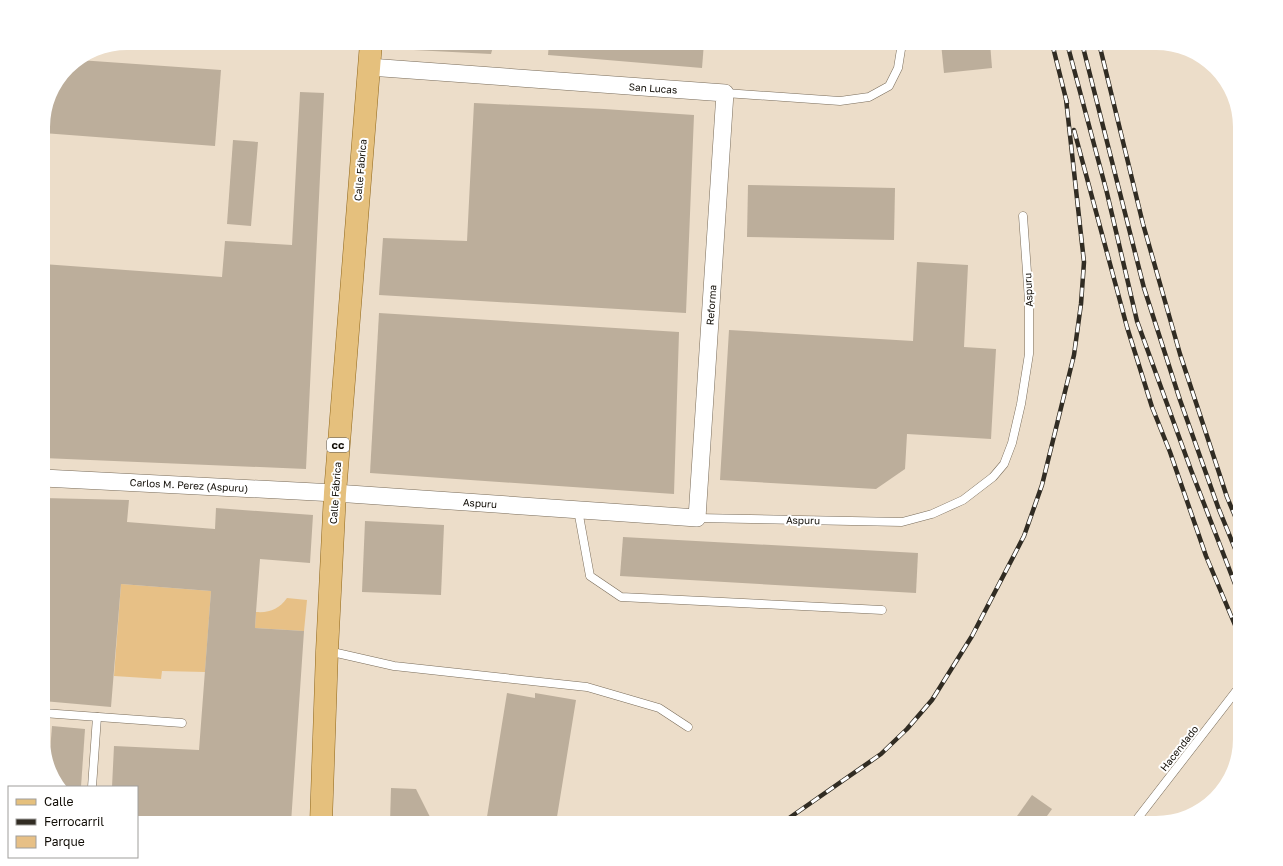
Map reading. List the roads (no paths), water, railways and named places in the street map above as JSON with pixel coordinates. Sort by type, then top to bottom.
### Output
[{"type":"main road","points":[[362,50],[368,67]]},
{"type":"main road","name":"Calle Fábrica","points":[[367,50],[368,67]]},
{"type":"main road","name":"Calle Fábrica","points":[[321,816],[334,493],[370,50]]},
{"type":"street","name":"San Lucas","points":[[368,67],[725,93]]},
{"type":"street","name":"Reforma","points":[[697,518],[725,93]]},
{"type":"street","name":"Carlos M. Perez (Aspuru)","points":[[50,478],[334,493]]},
{"type":"street","name":"Aspuru","points":[[334,493],[697,518]]},
{"type":"lane","name":"San Lucas","points":[[725,93],[840,102],[869,97],[889,86],[898,68],[901,50]]},
{"type":"lane","name":"Aspuru","points":[[697,518],[902,522],[932,514],[963,500],[993,477],[1004,464],[1012,443],[1021,404],[1029,354],[1029,300],[1023,216]]},
{"type":"lane","points":[[578,510],[590,576],[621,597],[882,610]]},
{"type":"lane","points":[[327,651],[394,666],[587,687],[659,708],[688,727]]},
{"type":"lane","name":"Hacendado","points":[[1139,816],[1233,695]]},
{"type":"lane","points":[[50,714],[182,723]]},
{"type":"lane","points":[[92,786],[97,717]]},
{"type":"railway","points":[[1054,50],[1067,103]]},
{"type":"railway","points":[[1069,50],[1107,193],[1137,321],[1191,470],[1233,579]]},
{"type":"railway","points":[[1084,50],[1144,288],[1180,400],[1218,507],[1233,544]]},
{"type":"railway","points":[[1101,50],[1143,224],[1180,354],[1233,511]]},
{"type":"railway","points":[[792,816],[881,754],[907,729],[932,700],[972,636],[1024,536],[1042,485],[1074,355],[1081,304],[1084,262],[1066,99]]},
{"type":"railway","points":[[1074,130],[1127,327],[1152,407],[1170,452],[1206,556],[1233,620]]}]
